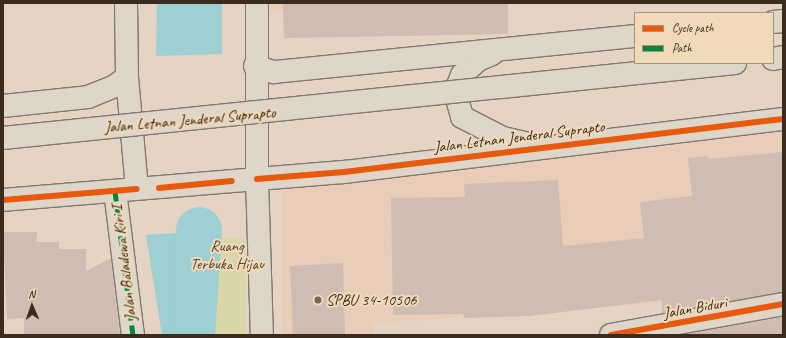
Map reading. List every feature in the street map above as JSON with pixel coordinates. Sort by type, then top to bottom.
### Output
[{"type":"main road","points":[[126,3],[127,77],[137,189]]},
{"type":"main road","points":[[257,3],[255,66],[262,335]]},
{"type":"main road","points":[[255,66],[274,72],[501,51],[634,36]]},
{"type":"main road","points":[[501,51],[478,60],[462,75],[455,92],[462,117],[503,138],[541,147]]},
{"type":"main road","name":"Jalan Letnan Jenderal Suprapto","points":[[3,138],[725,64]]},
{"type":"main road","points":[[3,106],[88,97],[115,86],[127,77]]},
{"type":"main road","name":"Jalan Letnan Jenderal Suprapto","points":[[3,200],[344,172],[541,147],[783,119]]},
{"type":"main road","name":"Jalan Baladewa Kiri I","points":[[115,191],[133,335]]},
{"type":"main road","name":"Jalan Biduri","points":[[611,335],[783,304]]},
{"type":"shaded area","points":[[267,3],[369,3],[267,12]]},
{"type":"shaded area","points":[[783,118],[783,295],[374,323],[374,335],[282,335],[281,177]]},
{"type":"green space","name":"Ruang Terbuka Hijau","points":[[206,235],[246,240],[245,335],[211,335]]},
{"type":"water","points":[[157,3],[222,3],[222,54],[156,56]]},
{"type":"water","points":[[205,231],[205,335],[162,335],[146,235]]},
{"type":"building","points":[[283,3],[508,3],[508,34],[284,38]]},
{"type":"building","points":[[783,152],[783,292],[662,313],[662,300],[529,316],[464,318],[463,314],[393,315],[391,198],[465,197],[464,184],[558,180],[563,246],[644,238],[640,202],[692,196],[688,158],[708,156],[709,159]]},
{"type":"building","points":[[3,232],[37,232],[36,242],[59,242],[59,249],[86,249],[86,271],[111,258],[120,335],[24,335],[24,318],[7,319]]},
{"type":"building","name":"SPBU 34-10506","points":[[343,263],[345,335],[293,335],[290,266]]},
{"type":"building","points":[[783,317],[783,335],[681,335]]},
{"type":"waterway","points":[[192,335],[199,230]]},
{"type":"marked path","points":[[115,191],[133,335]]},
{"type":"cycle path","points":[[257,179],[344,172],[783,119]]},
{"type":"cycle path","points":[[159,188],[232,181]]},
{"type":"cycle path","points":[[3,200],[137,189]]},
{"type":"cycle path","points":[[611,335],[783,304]]},
{"type":"place","name":"SPBU 34-10506","points":[[318,300]]}]
